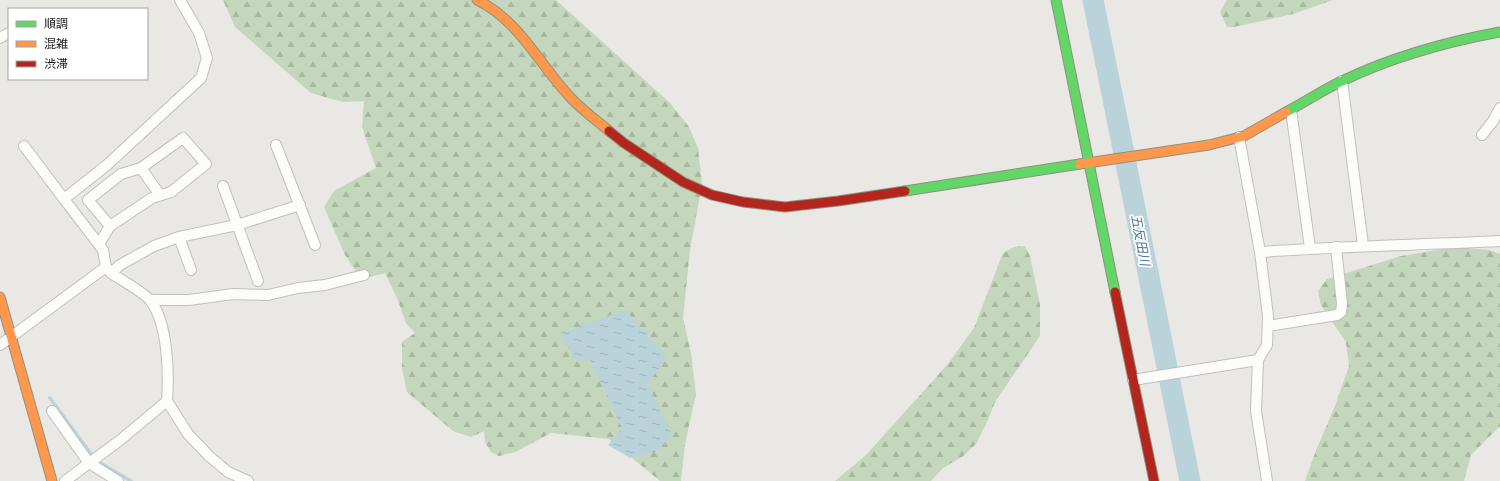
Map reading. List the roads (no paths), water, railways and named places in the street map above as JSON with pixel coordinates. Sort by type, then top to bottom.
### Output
[{"type":"street","points":[[64,199],[107,164],[201,78],[207,58],[199,33],[180,0]]},
{"type":"street","points":[[478,0],[490,6],[522,35],[570,97],[624,143],[683,182],[712,195],[743,202],[785,207],[838,201],[1209,145],[1244,136],[1342,81],[1391,60],[1461,39],[1500,32]]},
{"type":"street","points":[[1056,0],[1088,164],[1154,481]]},
{"type":"street","points":[[1342,81],[1363,245]]},
{"type":"street","points":[[1482,134],[1493,121],[1500,108]]},
{"type":"street","points":[[1291,110],[1310,248]]},
{"type":"street","points":[[1239,137],[1260,252],[1268,316],[1267,345],[1258,360],[1256,411],[1267,481]]},
{"type":"street","points":[[98,244],[110,226],[152,198],[171,192],[206,164],[183,138],[141,168],[121,174],[88,200],[110,226]]},
{"type":"street","points":[[276,145],[315,245]]},
{"type":"street","points":[[24,146],[103,250],[108,270],[150,300],[160,318],[167,360],[167,401],[188,434],[209,456],[228,472],[248,481]]},
{"type":"street","points":[[141,168],[160,195]]},
{"type":"street","points":[[223,186],[258,281]]},
{"type":"street","points":[[0,345],[108,270],[154,246],[179,237],[237,225],[300,206]]},
{"type":"street","points":[[179,237],[191,270]]},
{"type":"street","points":[[1260,252],[1363,245],[1435,245],[1500,241]]},
{"type":"street","points":[[1268,326],[1336,315],[1341,312],[1342,304],[1336,247]]},
{"type":"street","points":[[150,300],[189,300],[233,294],[268,295],[298,288],[325,285],[364,275]]},
{"type":"street","points":[[0,297],[52,481]]},
{"type":"street","points":[[1133,380],[1258,360]]},
{"type":"street","points":[[65,481],[167,401]]},
{"type":"street","points":[[52,411],[94,459],[118,481]]},
{"type":"water","points":[[625,310],[667,357],[648,383],[672,436],[655,452],[630,458],[608,445],[622,428],[590,360],[576,361],[560,333]]},
{"type":"waterway","name":"五反田川","points":[[1093,0],[1190,481]]},
{"type":"waterway","points":[[50,398],[91,454],[102,464],[131,481]]}]
